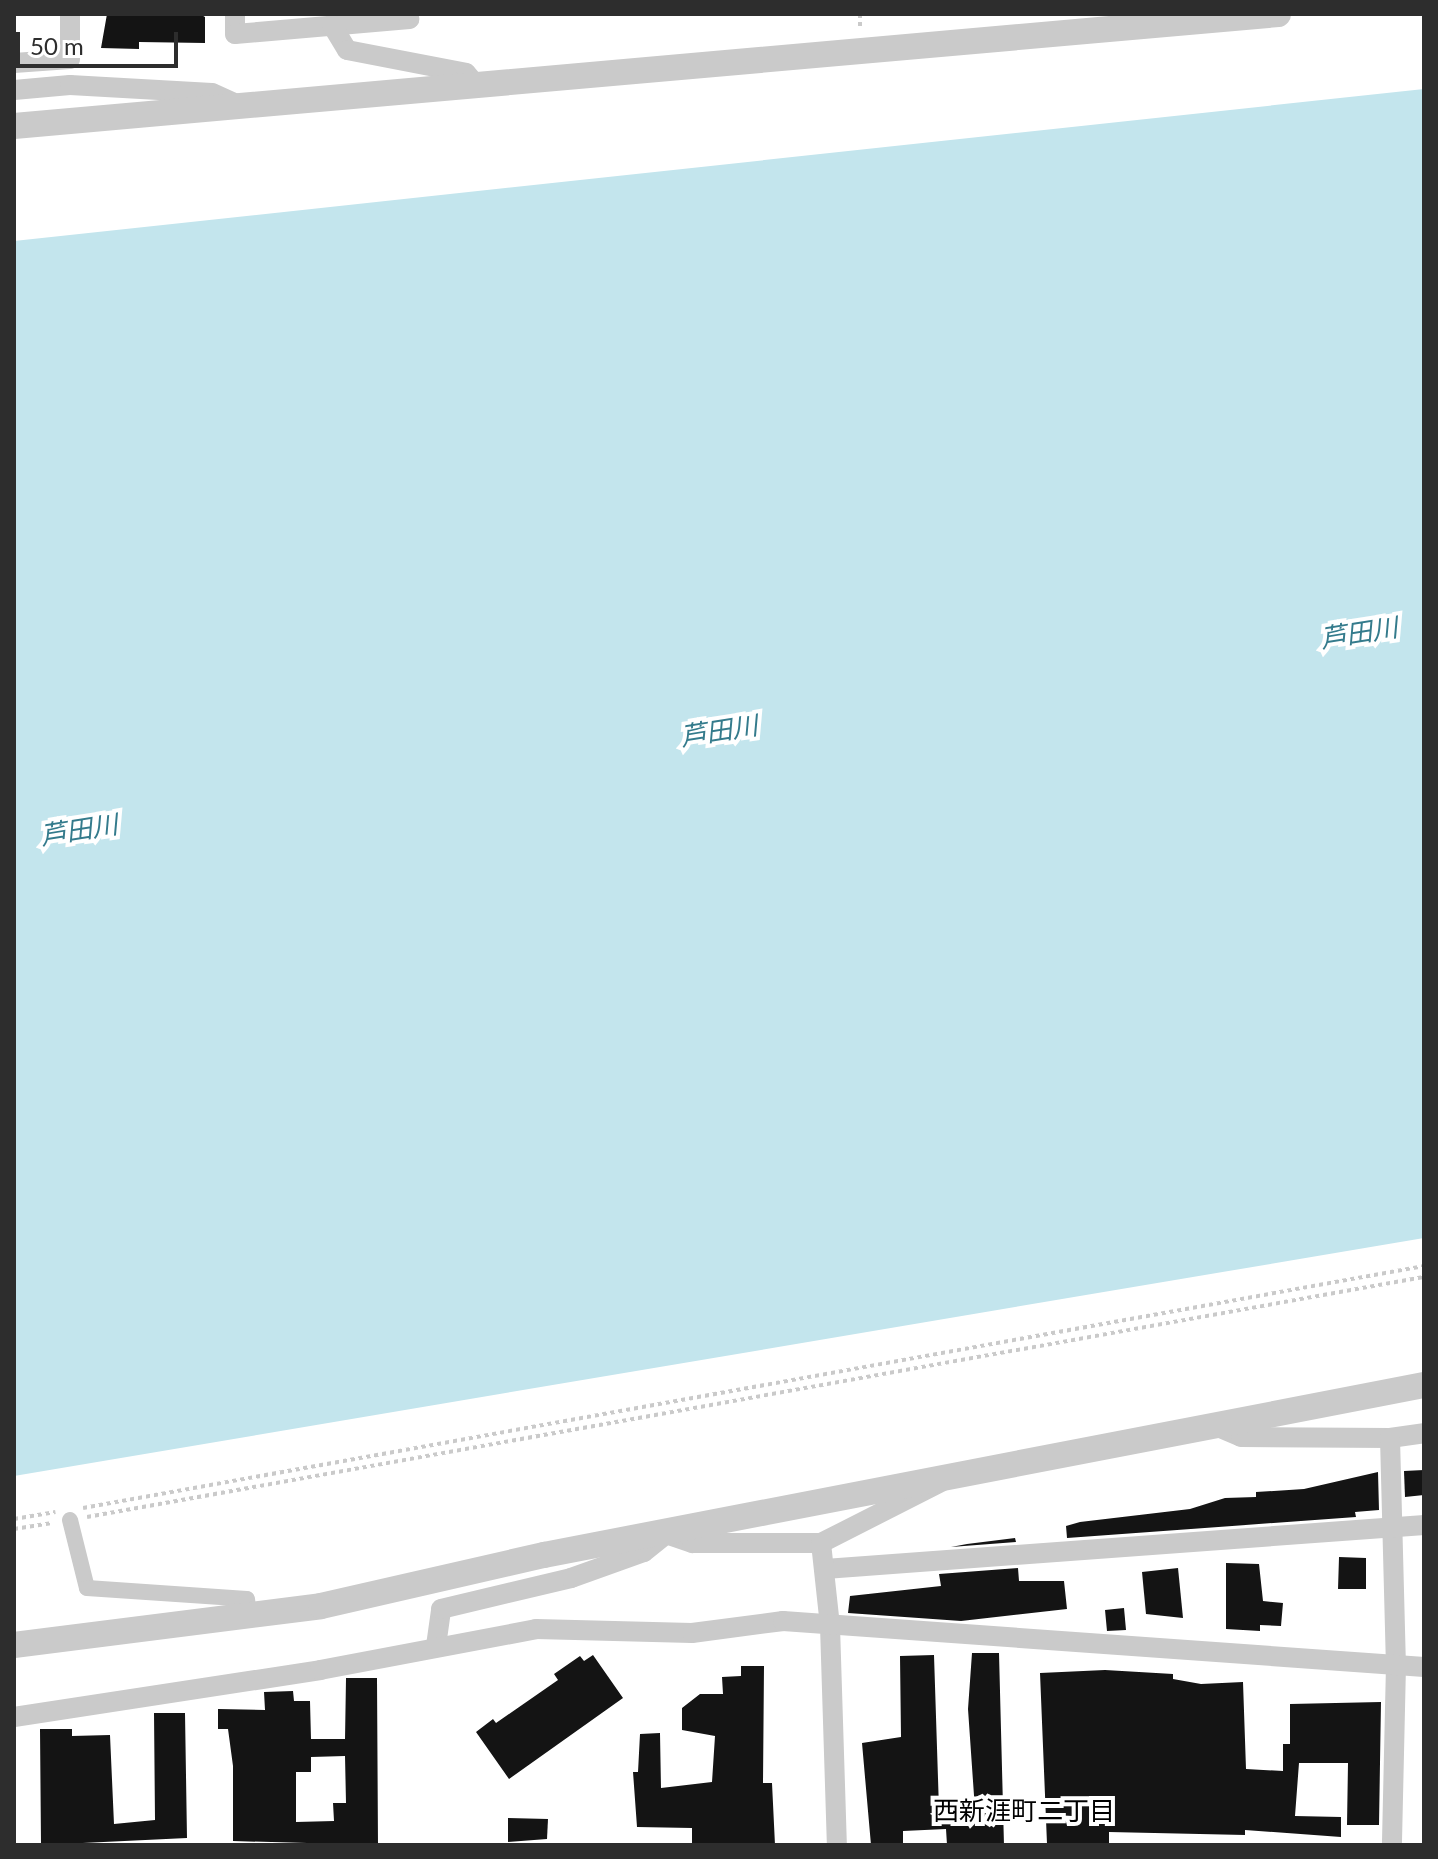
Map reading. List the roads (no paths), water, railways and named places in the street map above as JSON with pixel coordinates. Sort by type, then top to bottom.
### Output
[{"type":"street","points":[[70,14],[70,85]]},
{"type":"street","points":[[235,14],[235,34],[409,19],[409,14]]},
{"type":"street","points":[[14,126],[1278,14]]},
{"type":"street","points":[[332,25],[347,50],[466,73],[476,85]]},
{"type":"street","points":[[14,63],[70,59]]},
{"type":"street","points":[[14,90],[70,85],[212,93],[241,106]]},
{"type":"street","points":[[14,1645],[321,1606],[544,1555],[666,1534],[948,1475],[1218,1427],[1424,1385]]},
{"type":"street","points":[[1218,1427],[1241,1437],[1390,1438],[1424,1433]]},
{"type":"street","points":[[1390,1438],[1396,1665],[1392,1845]]},
{"type":"street","points":[[666,1534],[692,1543],[821,1543],[841,1529],[932,1490],[948,1475]]},
{"type":"street","points":[[72,1513],[87,1588],[247,1599],[249,1616]]},
{"type":"street","points":[[825,1569],[1424,1525]]},
{"type":"street","points":[[436,1646],[441,1609],[571,1578],[644,1552],[666,1534]]},
{"type":"street","points":[[821,1543],[830,1626],[837,1845]]},
{"type":"street","points":[[14,1717],[320,1670],[536,1629],[692,1633],[783,1621],[1424,1667]]},
{"type":"water","name":"芦田川","points":[[1424,89],[1424,1238],[14,1476],[14,241]]},
{"type":"district","name":"西新涯町二丁目","points":[[1024,1811]]}]
